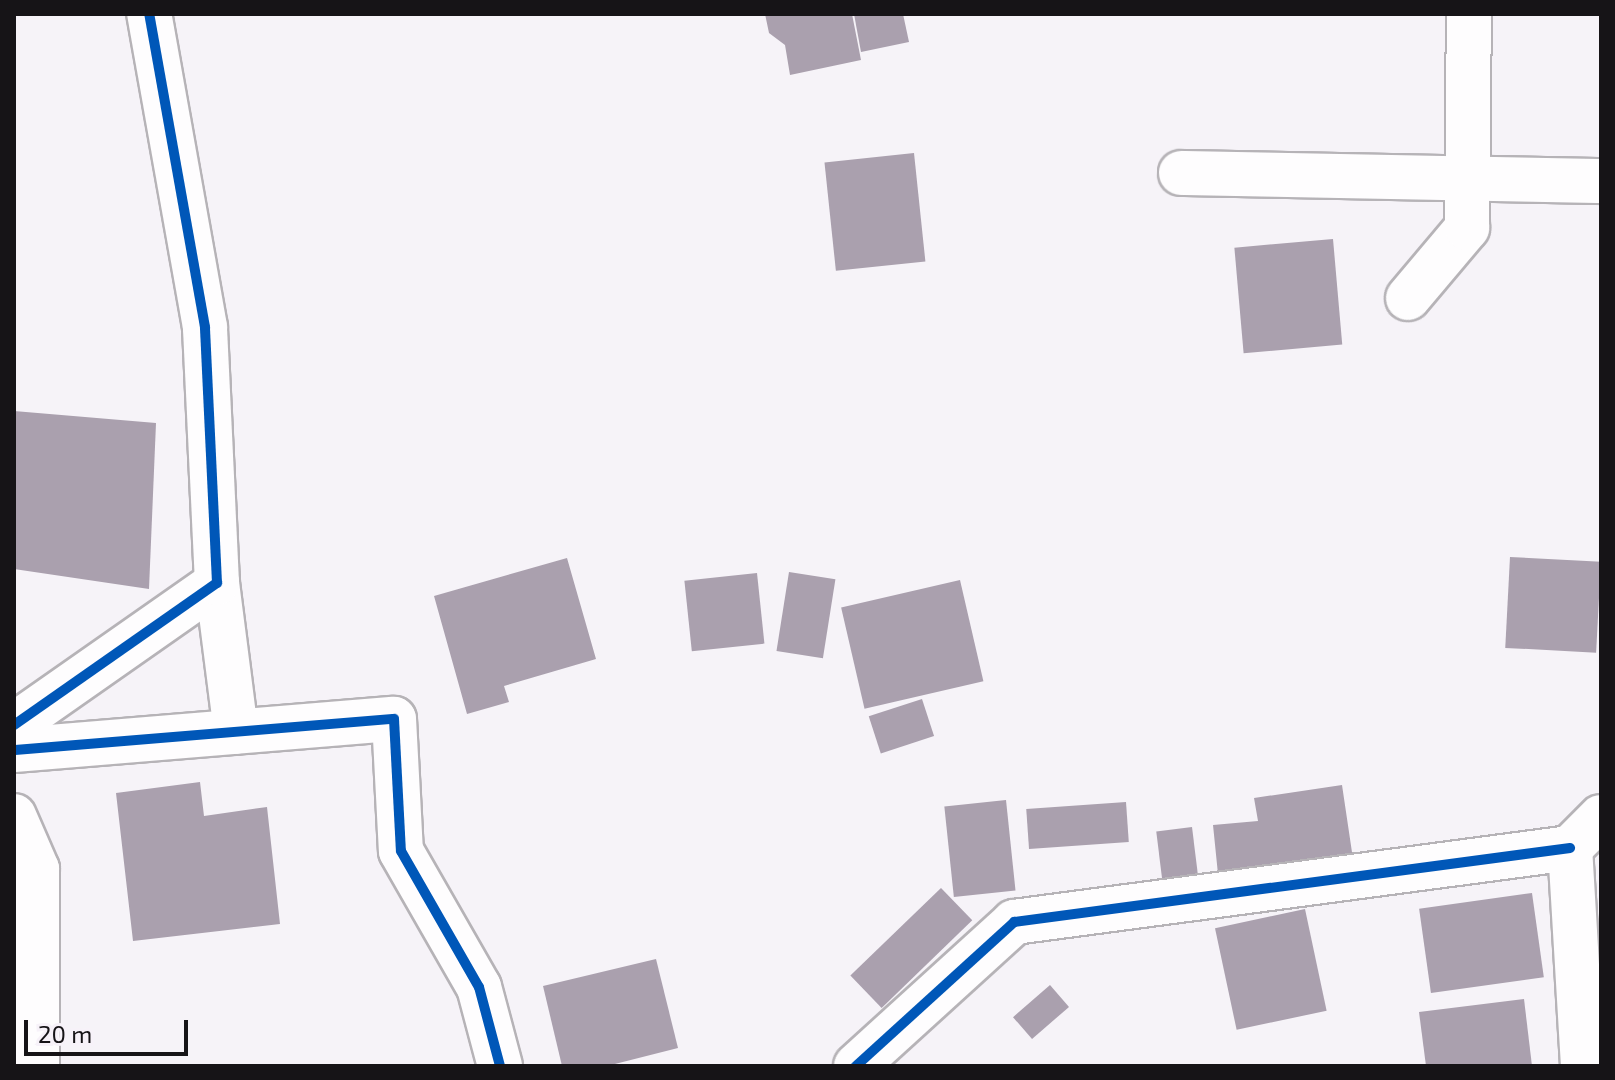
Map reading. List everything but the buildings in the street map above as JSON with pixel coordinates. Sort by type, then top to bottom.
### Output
[{"type":"street","points":[[149,14],[205,327],[217,583],[236,732]]},
{"type":"street","points":[[1408,298],[1467,228],[1469,14]]},
{"type":"street","points":[[1181,173],[1601,181]]},
{"type":"street","points":[[14,725],[217,583]]},
{"type":"street","points":[[14,750],[394,719],[401,851],[479,987],[500,1066]]},
{"type":"street","points":[[14,816],[37,869],[37,1066]]},
{"type":"street","points":[[1583,1066],[1582,870],[1601,817]]},
{"type":"street","points":[[856,1066],[1014,922],[1582,870]]},
{"type":"cycle path","points":[[14,725],[217,583],[205,327],[149,14]]},
{"type":"cycle path","points":[[14,750],[394,719],[401,851],[479,987],[500,1066]]},
{"type":"cycle path","points":[[856,1066],[1014,922],[1570,848]]}]
